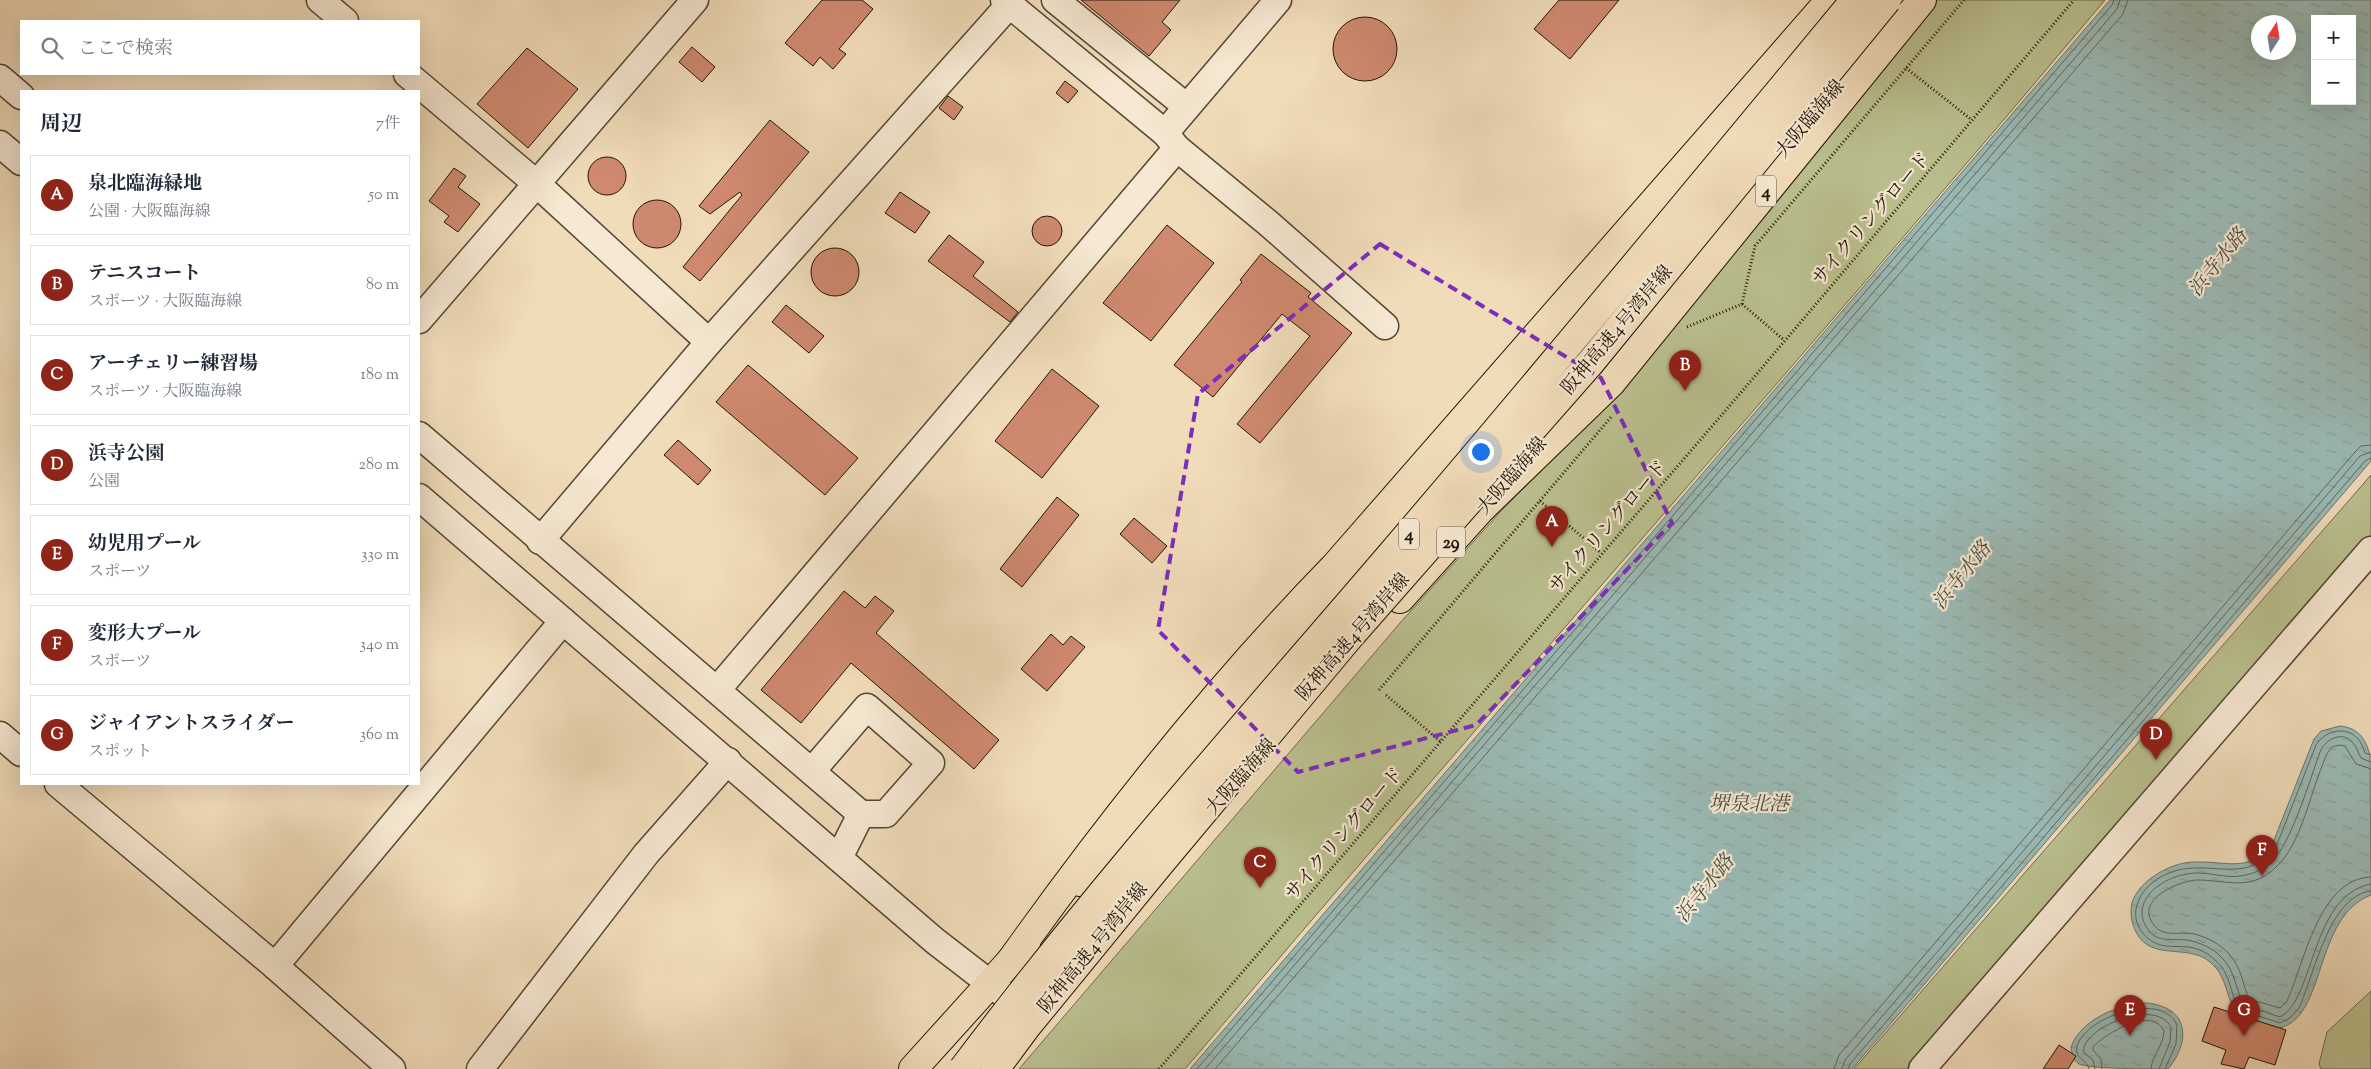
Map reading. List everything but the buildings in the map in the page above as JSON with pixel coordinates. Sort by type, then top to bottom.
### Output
[{"type":"main road","name":"4","points":[[1010,962],[1070,877],[1198,718],[1275,628],[1335,566],[1830,0]]},
{"type":"main road","points":[[913,1069],[1274,667],[1762,94],[1838,0]]},
{"type":"main road","name":"阪神高速4号湾岸線","points":[[963,1069],[1017,1012],[1140,848],[1569,346],[1855,0]]},
{"type":"main road","name":"阪神高速4号湾岸線","points":[[995,1069],[1027,1026],[1351,635],[1591,362],[1887,0]]},
{"type":"main road","name":"大阪臨海線","points":[[979,1069],[1017,1012],[1483,507],[1600,370],[1906,0]]},
{"type":"main road","name":"4","points":[[1483,507],[1610,383],[1922,0]]},
{"type":"main road","points":[[953,1069],[1017,1012]]},
{"type":"street","points":[[320,0],[344,20]]},
{"type":"street","points":[[420,319],[695,0]]},
{"type":"street","points":[[1055,0],[1187,108]]},
{"type":"street","points":[[717,690],[1171,141],[1187,108],[1278,0]]},
{"type":"street","points":[[540,541],[709,342],[1006,2],[1268,223],[1385,326]]},
{"type":"street","points":[[408,75],[537,184],[709,342]]},
{"type":"street","points":[[0,78],[20,95]]},
{"type":"street","points":[[0,144],[20,161]]},
{"type":"street","points":[[420,436],[540,541],[861,814],[886,814],[931,763],[867,707],[812,771]]},
{"type":"street","points":[[420,498],[935,941],[990,983],[1017,1012]]},
{"type":"street","points":[[1922,1069],[2371,550]]},
{"type":"street","points":[[275,966],[563,621]]},
{"type":"street","points":[[0,735],[20,752]]},
{"type":"street","points":[[480,1069],[646,854],[728,761]]},
{"type":"street","points":[[59,785],[275,966],[392,1069]]},
{"type":"street","points":[[839,858],[861,814]]},
{"type":"path","points":[[1742,304],[1755,246],[1964,0]]},
{"type":"path","name":"サイクリングロード","points":[[1159,1069],[2074,0]]},
{"type":"path","points":[[1906,68],[1972,120]]},
{"type":"path","points":[[1681,334],[1687,327],[1742,304]]},
{"type":"path","points":[[1742,304],[1784,340]]},
{"type":"path","points":[[1379,690],[1617,410]]},
{"type":"path","points":[[1540,501],[1602,553]]},
{"type":"path","points":[[1386,695],[1440,742]]},
{"type":"highlighted area","points":[[1380,244],[1601,378],[1672,523],[1476,725],[1298,772],[1158,630],[1198,394]]},
{"type":"green space","points":[[1936,0],[2105,0],[1991,135],[1414,801],[1185,1069],[1019,1069],[1400,623],[1501,511],[1626,384]]},
{"type":"green space","points":[[2371,475],[2371,550],[1922,1069],[1854,1069]]},
{"type":"green space","points":[[2371,991],[2371,1069],[2321,1069],[2319,1064],[2327,1032]]},
{"type":"water","name":"堺泉北港","points":[[2110,0],[2371,0],[2371,461],[1852,1069],[1190,1069]]},
{"type":"water","points":[[2340,726],[2352,729],[2360,735],[2366,744],[2370,756],[2371,895],[2352,907],[2339,924],[2329,944],[2314,987],[2305,1006],[2294,1020],[2279,1028],[2237,1015],[2220,974],[2210,962],[2201,956],[2160,950],[2151,947],[2143,941],[2133,925],[2132,903],[2137,893],[2147,881],[2173,866],[2193,862],[2241,863],[2257,857],[2266,850],[2274,840],[2314,739],[2321,731]]},
{"type":"water","points":[[2147,1003],[2161,1006],[2171,1011],[2178,1018],[2182,1027],[2181,1047],[2168,1069],[2096,1067],[2079,1064],[2075,1061],[2071,1047],[2083,1028],[2113,1010]]},
{"type":"place","name":"テニスコート","points":[[1685,391]]},
{"type":"place","name":"泉北臨海緑地","points":[[1552,547]]},
{"type":"place","name":"浜寺公園","points":[[2156,760]]},
{"type":"place","name":"変形大プール","points":[[2262,876]]},
{"type":"place","name":"アーチェリー練習場","points":[[1260,888]]},
{"type":"place","name":"幼児用プール","points":[[2130,1036]]},
{"type":"place","name":"ジャイアントスライダー","points":[[2244,1036]]},
{"type":"water label","name":"浜寺水路","points":[[2217,262]]},
{"type":"water label","name":"浜寺水路","points":[[1961,575]]},
{"type":"water label","name":"浜寺水路","points":[[1704,888]]}]
